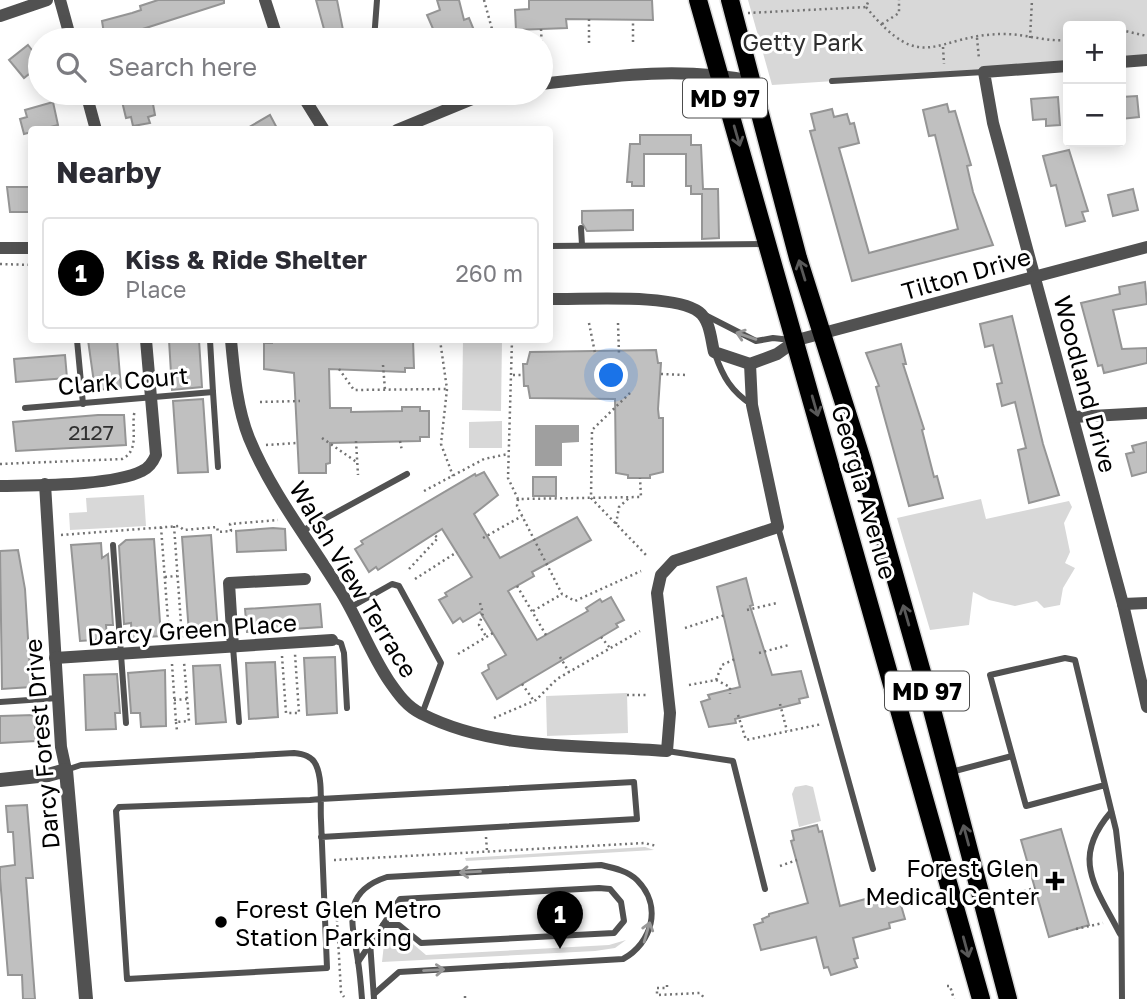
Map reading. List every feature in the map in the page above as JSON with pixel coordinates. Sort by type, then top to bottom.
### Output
[{"type":"main road","name":"Georgia Avenue","points":[[698,0],[797,340],[981,999]]},
{"type":"main road","name":"Georgia Avenue","points":[[730,0],[799,258],[862,460],[949,773],[1008,999]]},
{"type":"street","points":[[0,16],[47,0]]},
{"type":"street","points":[[60,0],[68,28]]},
{"type":"street","points":[[265,0],[274,28]]},
{"type":"street","points":[[1126,62],[1147,60]]},
{"type":"street","points":[[982,68],[1063,66]]},
{"type":"street","name":"Woodland Drive","points":[[982,68],[993,123],[1123,604],[1147,707]]},
{"type":"street","points":[[553,83],[605,77],[718,74],[751,81]]},
{"type":"street","points":[[89,105],[95,126]]},
{"type":"street","points":[[308,105],[322,126]]},
{"type":"street","points":[[407,126],[457,105]]},
{"type":"street","name":"Tilton Drive","points":[[750,364],[777,354],[797,340],[1147,247]]},
{"type":"street","points":[[0,248],[28,248]]},
{"type":"street","points":[[553,299],[675,301],[701,312],[708,324],[714,352],[750,364],[752,405],[778,527],[674,561],[661,575],[657,593],[670,713],[667,751]]},
{"type":"street","points":[[0,486],[113,478],[142,471],[152,463],[156,455],[146,343]]},
{"type":"street","name":"Walsh View Terrace","points":[[231,343],[235,382],[248,436],[282,505],[304,530],[351,607],[388,679],[407,705],[422,714],[491,736],[543,745],[667,751]]},
{"type":"street","points":[[1073,417],[1147,413]]},
{"type":"street","name":"Darcy Forest Drive","points":[[45,484],[58,698],[86,999]]},
{"type":"street","points":[[233,647],[229,583],[305,579]]},
{"type":"street","points":[[1123,604],[1147,603]]},
{"type":"street","name":"Darcy Green Place","points":[[55,659],[332,640]]},
{"type":"street","points":[[0,780],[48,775],[66,770]]},
{"type":"lane","points":[[375,28],[377,0]]},
{"type":"lane","points":[[832,81],[946,75],[982,68]]},
{"type":"lane","points":[[581,228],[582,246]]},
{"type":"lane","points":[[553,246],[769,244]]},
{"type":"lane","points":[[701,312],[756,341],[773,338],[797,340]]},
{"type":"lane","points":[[77,343],[83,404]]},
{"type":"lane","name":"Clark Court","points":[[25,408],[213,392],[210,343]]},
{"type":"lane","points":[[714,352],[723,378],[738,396],[752,405]]},
{"type":"lane","points":[[213,392],[218,467]]},
{"type":"lane","points":[[304,530],[407,474]]},
{"type":"lane","points":[[778,527],[873,869]]},
{"type":"lane","points":[[113,545],[126,723]]},
{"type":"lane","points":[[351,607],[392,584],[398,586],[441,663],[422,714]]},
{"type":"lane","points":[[332,640],[341,643],[344,653],[347,708]]},
{"type":"lane","points":[[233,647],[239,722]]},
{"type":"lane","points":[[1105,785],[1026,806],[990,676],[1071,657],[1075,660],[1105,785],[1111,812],[1121,873],[1122,999]]},
{"type":"lane","points":[[0,702],[58,698]]},
{"type":"lane","points":[[667,751],[733,761],[765,890]]},
{"type":"lane","points":[[66,770],[81,765],[293,753],[314,760],[319,773],[320,799],[321,837],[327,968],[127,979],[117,808],[320,799],[634,782],[638,819],[321,837]]},
{"type":"lane","points":[[949,773],[1012,756]]},
{"type":"lane","points":[[1111,812],[1101,824],[1089,848],[1089,873],[1121,936]]},
{"type":"lane","points":[[362,999],[352,908],[358,894],[371,882],[387,877],[601,865],[619,869],[636,879],[647,894],[651,912],[650,930],[644,944],[623,959],[398,972],[374,997]]},
{"type":"lane","points":[[358,962],[400,899],[610,889],[618,896],[624,921],[614,933],[603,935],[421,943],[399,925],[383,925]]},
{"type":"lane","points":[[370,942],[374,997]]},
{"type":"path","points":[[484,0],[492,28]]},
{"type":"path","points":[[866,7],[869,0]]},
{"type":"path","points":[[882,24],[899,13],[900,0]]},
{"type":"path","points":[[1030,38],[1032,0]]},
{"type":"path","points":[[748,13],[866,7],[902,43],[917,48],[943,47],[1004,34],[1048,41],[1063,40]]},
{"type":"path","points":[[589,19],[589,45]]},
{"type":"path","points":[[633,21],[633,43]]},
{"type":"path","points":[[1126,31],[1147,36]]},
{"type":"path","points":[[977,38],[982,68]]},
{"type":"path","points":[[943,47],[946,75]]},
{"type":"path","points":[[0,264],[28,265]]},
{"type":"path","points":[[589,323],[595,353]]},
{"type":"path","points":[[618,323],[619,354]]},
{"type":"path","points":[[440,343],[447,389],[441,444],[453,476]]},
{"type":"path","points":[[512,343],[509,483],[518,499],[522,516],[562,594],[575,601],[640,571]]},
{"type":"path","points":[[383,365],[386,390]]},
{"type":"path","points":[[339,369],[354,390],[447,389]]},
{"type":"path","points":[[661,374],[687,375]]},
{"type":"path","points":[[512,375],[524,375]]},
{"type":"path","points":[[630,393],[592,430],[591,498],[647,556]]},
{"type":"path","points":[[260,402],[300,401]]},
{"type":"path","points":[[0,464],[122,460],[132,453],[134,446],[132,420],[135,410]]},
{"type":"path","points":[[322,438],[358,463]]},
{"type":"path","points":[[356,441],[358,475]]},
{"type":"path","points":[[400,441],[402,451]]},
{"type":"path","points":[[263,445],[296,443]]},
{"type":"path","points":[[424,491],[484,459],[508,454]]},
{"type":"path","points":[[518,499],[641,497],[640,478]]},
{"type":"path","points":[[616,524],[619,508],[630,497]]},
{"type":"path","points":[[483,538],[522,516]]},
{"type":"path","points":[[57,535],[179,526],[184,530],[217,527],[218,531],[231,531],[230,524],[281,519],[282,529]]},
{"type":"path","points":[[161,527],[169,634],[182,633]]},
{"type":"path","points":[[409,569],[438,538],[433,534]]},
{"type":"path","points":[[415,579],[457,552]]},
{"type":"path","points":[[165,577],[177,576]]},
{"type":"path","points":[[517,586],[546,635]]},
{"type":"path","points":[[533,611],[562,594]]},
{"type":"path","points":[[480,603],[483,613],[479,625],[487,638]]},
{"type":"path","points":[[747,610],[777,603]]},
{"type":"path","points":[[685,628],[725,615]]},
{"type":"path","points":[[494,718],[534,701],[569,672],[640,631]]},
{"type":"path","points":[[458,654],[493,633]]},
{"type":"path","points":[[601,637],[610,649]]},
{"type":"path","points":[[759,653],[789,645]]},
{"type":"path","points":[[282,655],[286,713],[299,713],[295,654]]},
{"type":"path","points":[[560,657],[569,672]]},
{"type":"path","points":[[716,680],[722,665],[737,658]]},
{"type":"path","points":[[690,685],[716,680],[730,687],[730,694]]},
{"type":"path","points":[[523,684],[534,701]]},
{"type":"path","points":[[286,696],[298,695]]},
{"type":"path","points":[[627,695],[646,695]]},
{"type":"path","points":[[174,700],[187,699]]},
{"type":"path","points":[[780,704],[787,731]]},
{"type":"path","points":[[738,715],[746,740],[825,723]]},
{"type":"path","points":[[176,722],[177,731]]},
{"type":"path","points":[[485,828],[487,851]]},
{"type":"path","points":[[333,837],[334,860],[644,842],[657,846]]},
{"type":"path","points":[[780,866],[797,860]]},
{"type":"path","points":[[995,898],[1034,888]]},
{"type":"path","points":[[336,900],[341,992],[344,996]]},
{"type":"path","points":[[1076,929],[1106,922]]},
{"type":"path","points":[[667,985],[667,988],[657,988],[657,995],[700,993],[705,999]]},
{"type":"path","points":[[947,986],[950,986],[954,999]]},
{"type":"green space","name":"Getty Park","points":[[748,0],[1147,0],[1147,60],[1126,62],[1126,21],[1063,21],[1063,66],[772,85]]},
{"type":"green space","points":[[463,343],[502,343],[501,411],[462,410]]},
{"type":"green space","points":[[502,421],[502,448],[469,448],[469,422]]},
{"type":"green space","points":[[144,495],[146,526],[70,530],[69,513],[87,512],[86,498]]},
{"type":"green space","points":[[981,499],[986,519],[1069,501],[1072,507],[1064,523],[1070,552],[1065,563],[1075,568],[1063,588],[1060,605],[1044,608],[1037,601],[1015,606],[989,600],[973,592],[969,625],[930,630],[897,518]]},
{"type":"green space","points":[[627,693],[628,733],[547,736],[546,696]]},
{"type":"green space","points":[[795,787],[813,787],[821,821],[799,827],[792,794]]},
{"type":"green space","points":[[645,847],[654,850],[466,861],[465,858]]},
{"type":"green space","points":[[399,932],[426,955],[609,945],[626,940],[615,948],[595,951],[382,962],[384,944]]},
{"type":"shaded area","points":[[535,425],[579,425],[579,442],[562,443],[562,466],[535,466]]},
{"type":"building","points":[[158,0],[224,0],[224,3],[146,28],[103,28],[102,21],[141,10],[140,6]]},
{"type":"building","points":[[316,0],[337,0],[343,28],[324,28]]},
{"type":"building","points":[[437,0],[459,0],[464,20],[469,18],[473,28],[433,28],[427,15],[440,10]]},
{"type":"building","points":[[529,0],[652,0],[653,20],[566,19],[567,28],[516,28],[515,10],[529,9]]},
{"type":"building","points":[[28,45],[28,75],[24,78],[9,60]]},
{"type":"building","points":[[1137,96],[1139,117],[1126,118],[1126,97]]},
{"type":"building","points":[[1058,97],[1060,125],[1046,126],[1046,119],[1033,120],[1031,99]]},
{"type":"building","points":[[947,104],[949,112],[955,111],[971,165],[967,166],[973,192],[993,245],[852,281],[810,131],[815,130],[811,114],[832,109],[834,117],[847,114],[850,124],[854,123],[859,143],[839,148],[869,253],[958,229],[935,135],[929,136],[923,110]]},
{"type":"building","points":[[54,105],[58,125],[28,126],[28,133],[24,134],[20,119],[27,117],[25,110]]},
{"type":"building","points":[[123,105],[153,105],[155,115],[148,117],[150,123],[133,126],[131,117],[126,118]]},
{"type":"building","points":[[270,115],[276,126],[251,126]]},
{"type":"building","points":[[640,135],[691,135],[691,145],[701,145],[703,189],[718,189],[719,238],[702,239],[702,194],[691,194],[691,186],[686,186],[686,154],[644,154],[644,186],[632,186],[632,182],[627,182],[630,144],[640,144]]},
{"type":"building","points":[[1069,150],[1088,211],[1082,212],[1085,221],[1066,226],[1056,185],[1051,186],[1043,156]]},
{"type":"building","points":[[7,187],[28,187],[28,212],[10,212]]},
{"type":"building","points":[[1133,189],[1138,210],[1113,216],[1108,195]]},
{"type":"building","points":[[633,210],[633,230],[587,231],[582,223],[582,211]]},
{"type":"building","points":[[1145,282],[1147,304],[1113,310],[1122,349],[1147,348],[1147,363],[1104,373],[1102,365],[1098,366],[1081,303],[1120,294],[1119,287]]},
{"type":"building","points":[[1012,316],[1043,444],[1059,495],[1029,503],[1018,450],[1026,448],[1015,402],[1002,406],[997,384],[1002,383],[993,345],[985,347],[980,324]]},
{"type":"building","points":[[88,343],[117,343],[121,388],[95,390]]},
{"type":"building","points":[[169,343],[199,343],[202,387],[172,390]]},
{"type":"building","points":[[264,343],[413,343],[414,368],[405,368],[405,372],[329,369],[330,408],[351,408],[351,412],[402,411],[402,407],[420,407],[420,411],[429,411],[429,437],[420,437],[420,441],[330,443],[330,463],[326,464],[326,473],[299,473],[294,373],[264,369]]},
{"type":"building","points":[[901,344],[906,364],[903,364],[924,429],[922,430],[934,477],[937,476],[943,498],[909,506],[876,387],[879,386],[866,353]]},
{"type":"building","points":[[656,350],[658,363],[661,363],[658,409],[659,418],[663,418],[663,472],[650,475],[650,478],[628,478],[628,475],[616,473],[615,399],[530,398],[528,386],[524,386],[523,364],[527,364],[530,352]]},
{"type":"building","points":[[65,355],[67,378],[16,382],[14,359]]},
{"type":"building","points":[[203,399],[208,472],[178,473],[173,401]]},
{"type":"building","points":[[124,415],[126,445],[16,451],[13,422]]},
{"type":"building","points":[[1147,442],[1147,472],[1132,476],[1126,454],[1134,452],[1132,446]]},
{"type":"building","points":[[484,472],[498,495],[474,514],[500,558],[577,517],[591,540],[532,572],[534,576],[508,591],[537,640],[588,611],[586,608],[600,599],[602,602],[611,597],[624,620],[616,624],[618,627],[497,699],[482,673],[489,669],[488,665],[506,655],[480,612],[463,622],[460,618],[453,623],[439,600],[447,596],[445,593],[472,577],[442,529],[378,570],[376,567],[369,572],[355,549],[363,544],[361,541],[475,474],[476,476]]},
{"type":"building","points":[[533,477],[556,477],[556,496],[533,496]]},
{"type":"building","points":[[285,529],[286,550],[237,552],[236,531]]},
{"type":"building","points":[[211,535],[218,632],[189,634],[182,537]]},
{"type":"building","points":[[154,539],[161,636],[132,638],[131,623],[124,624],[119,546],[126,540]]},
{"type":"building","points":[[101,543],[102,558],[108,554],[113,625],[106,625],[107,639],[80,641],[71,545]]},
{"type":"building","points":[[18,550],[25,589],[31,687],[2,689],[0,551]]},
{"type":"building","points":[[746,578],[753,605],[750,606],[772,675],[801,671],[808,697],[799,699],[800,703],[735,719],[736,723],[709,727],[701,702],[710,699],[708,695],[740,687],[717,587]]},
{"type":"building","points":[[320,604],[322,627],[247,632],[245,609]]},
{"type":"building","points":[[335,657],[337,713],[307,715],[304,658]]},
{"type":"building","points":[[275,662],[278,717],[249,719],[246,663]]},
{"type":"building","points":[[220,665],[226,722],[196,724],[193,666]]},
{"type":"building","points":[[165,670],[166,726],[141,727],[140,713],[131,713],[128,673]]},
{"type":"building","points":[[117,674],[120,713],[115,713],[116,729],[86,730],[84,675]]},
{"type":"building","points":[[34,715],[36,741],[0,743],[0,716]]},
{"type":"building","points":[[27,805],[33,878],[26,878],[35,999],[23,999],[22,975],[8,975],[0,878],[0,867],[15,865],[13,832],[8,832],[6,806]]},
{"type":"building","points":[[817,825],[819,832],[822,831],[840,906],[880,895],[881,898],[898,895],[905,919],[889,923],[890,928],[853,938],[858,958],[854,959],[857,967],[831,975],[828,967],[824,968],[816,937],[761,950],[754,925],[763,922],[762,919],[769,914],[808,903],[791,841],[794,840],[792,831]]},
{"type":"building","name":"Forest Glen Medical Center","points":[[1061,829],[1089,925],[1049,937],[1021,840]]},
{"type":"place","name":"Forest Glen Medical Center","points":[[1055,881]]},
{"type":"place","name":"Forest Glen Metro Station Parking","points":[[221,922]]},
{"type":"place","name":"Kiss & Ride Shelter","points":[[560,949]]}]
